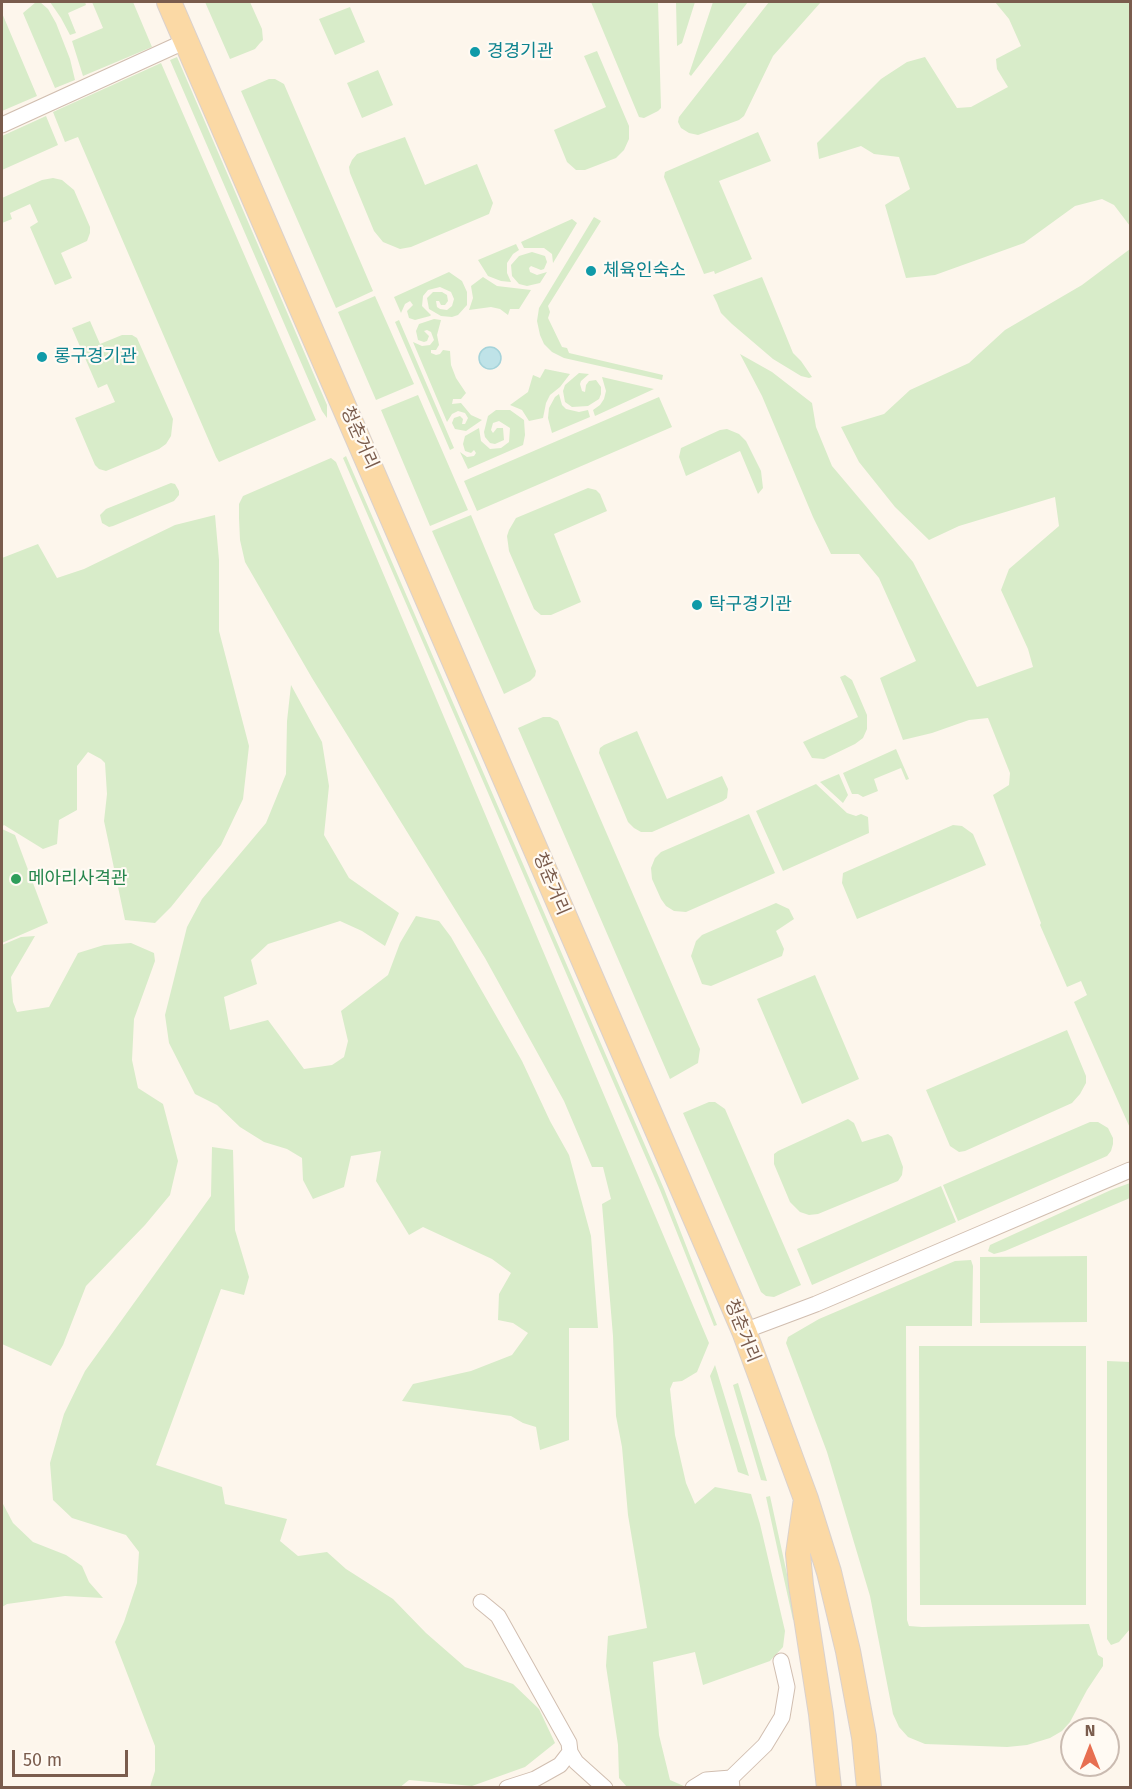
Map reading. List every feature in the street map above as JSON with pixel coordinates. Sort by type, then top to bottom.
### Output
[{"type":"main road","name":"청춘거리","points":[[169,2],[744,1331],[806,1499],[829,1572],[848,1651],[864,1737],[869,1788]]},
{"type":"main road","points":[[806,1499],[798,1554],[829,1788]]},
{"type":"street","points":[[2,125],[186,41]]},
{"type":"street","points":[[744,1331],[816,1304],[1131,1170]]},
{"type":"street","points":[[481,1602],[498,1616],[569,1743],[570,1752],[576,1762],[605,1788]]},
{"type":"street","points":[[693,1788],[706,1780],[731,1783],[765,1745],[782,1717],[787,1687],[781,1661]]},
{"type":"street","points":[[507,1788],[535,1779],[560,1765],[570,1752]]},
{"type":"green space","points":[[36,2],[40,2],[48,9],[56,23],[70,59],[75,80],[55,88],[23,13]]},
{"type":"green space","points":[[50,2],[85,2],[86,5],[68,13],[76,33],[70,35]]},
{"type":"green space","points":[[92,2],[133,2],[152,47],[83,76],[72,41],[103,28]]},
{"type":"green space","points":[[205,2],[250,2],[262,29],[263,40],[255,49],[230,59]]},
{"type":"green space","points":[[591,2],[658,2],[661,108],[658,111],[644,118],[639,117]]},
{"type":"green space","points":[[676,2],[695,2],[682,43],[677,46]]},
{"type":"green space","points":[[713,2],[748,2],[691,76],[689,74]]},
{"type":"green space","points":[[769,2],[821,2],[773,56],[744,116],[698,135],[681,128],[678,122],[679,117]]},
{"type":"green space","points":[[995,2],[1130,2],[1130,226],[1114,205],[1102,199],[1075,206],[1024,243],[935,275],[906,278],[885,205],[910,189],[899,157],[874,154],[861,146],[819,159],[817,143],[881,79],[907,62],[925,57],[957,108],[971,107],[1008,87],[997,69],[996,59],[1021,46],[1009,19]]},
{"type":"green space","points":[[350,7],[365,42],[335,55],[319,19]]},
{"type":"green space","points":[[2,13],[37,96],[2,111]]},
{"type":"green space","points":[[597,51],[629,126],[629,139],[624,150],[616,158],[585,170],[576,170],[567,162],[554,130],[606,107],[584,56]]},
{"type":"green space","points":[[177,57],[327,405],[327,418],[170,60]]},
{"type":"green space","points":[[161,63],[316,420],[219,462],[78,137],[65,142],[53,112]]},
{"type":"green space","points":[[378,70],[393,105],[362,118],[347,83]]},
{"type":"green space","points":[[269,79],[275,79],[284,84],[373,291],[336,308],[241,91]]},
{"type":"green space","points":[[46,116],[58,145],[2,170],[2,136]]},
{"type":"green space","points":[[758,132],[771,161],[719,181],[752,259],[715,274],[714,271],[704,274],[664,177],[665,172]]},
{"type":"green space","points":[[405,137],[425,185],[477,164],[493,203],[489,214],[411,247],[400,249],[383,242],[374,231],[349,167],[357,154]]},
{"type":"green space","points":[[53,178],[62,180],[74,190],[90,227],[87,241],[61,253],[72,278],[55,285],[30,227],[38,222],[30,204],[10,213],[12,219],[2,223],[2,198],[42,180]]},
{"type":"green space","points":[[594,217],[601,221],[548,306],[550,312],[548,318],[562,347],[567,348],[569,353],[663,375],[662,380],[564,358],[552,352],[544,344],[540,335],[537,321],[539,308]]},
{"type":"green space","points":[[572,219],[577,223],[553,263],[552,254],[544,248],[524,248],[521,242]]},
{"type":"green space","points":[[516,244],[519,250],[507,263],[507,273],[511,282],[488,276],[478,260]]},
{"type":"green space","points":[[1130,249],[1130,1128],[1074,1002],[1087,995],[1081,981],[1067,987],[1040,925],[993,795],[1009,785],[1010,773],[988,718],[969,720],[903,740],[880,678],[916,661],[879,578],[859,554],[831,554],[762,396],[740,354],[772,372],[812,403],[816,427],[832,466],[913,562],[977,687],[1033,667],[1028,649],[1001,590],[1009,569],[1059,526],[1055,497],[959,526],[929,540],[895,507],[859,462],[841,427],[884,414],[910,390],[969,363],[1005,330],[1082,285]]},
{"type":"green space","points":[[532,252],[545,256],[547,262],[541,270],[531,266],[530,272],[537,275],[547,272],[540,283],[527,286],[519,284],[512,276],[511,265],[519,256]]},
{"type":"green space","points":[[449,272],[462,281],[467,292],[467,305],[458,315],[441,316],[429,309],[427,298],[433,292],[442,292],[447,295],[448,301],[445,305],[436,301],[437,307],[447,310],[452,306],[454,299],[451,292],[440,287],[428,290],[423,296],[422,306],[430,316],[415,320],[409,318],[407,311],[413,305],[410,301],[405,304],[401,313],[394,297]]},
{"type":"green space","points":[[483,277],[497,286],[531,290],[519,309],[510,309],[508,315],[500,309],[491,307],[469,310],[473,298],[471,286]]},
{"type":"green space","points":[[762,277],[793,353],[812,377],[801,376],[773,359],[721,313],[713,295]]},
{"type":"green space","points":[[375,296],[414,384],[376,400],[338,312]]},
{"type":"green space","points":[[434,319],[441,320],[437,335],[439,345],[436,350],[431,350],[431,353],[436,355],[443,350],[450,351],[451,365],[466,393],[461,399],[453,399],[452,404],[461,403],[471,415],[482,420],[466,431],[455,429],[452,423],[454,418],[460,416],[463,419],[462,424],[465,424],[468,418],[465,413],[458,411],[452,414],[447,422],[413,342],[422,346],[430,345],[434,340],[431,332],[424,331],[429,336],[424,342],[418,340],[416,331],[419,324]]},
{"type":"green space","points":[[399,320],[454,448],[450,450],[395,322]]},
{"type":"green space","points":[[90,321],[100,344],[122,335],[132,335],[137,338],[173,419],[171,436],[166,444],[106,471],[95,465],[75,418],[115,402],[107,384],[98,388],[72,328]]},
{"type":"green space","points":[[545,369],[570,374],[550,395],[543,418],[529,421],[522,410],[510,405],[528,392],[533,375],[540,378]]},
{"type":"green space","points":[[579,373],[589,374],[581,381],[582,391],[585,392],[589,381],[596,380],[601,387],[601,394],[599,399],[588,406],[572,407],[565,402],[563,391],[565,385]]},
{"type":"green space","points":[[602,377],[654,389],[595,416],[593,410],[600,405],[606,391]]},
{"type":"green space","points":[[559,394],[562,405],[566,409],[579,412],[588,410],[590,417],[552,433],[548,418],[549,408]]},
{"type":"green space","points":[[418,395],[468,510],[430,526],[381,410]]},
{"type":"green space","points":[[659,397],[672,427],[477,511],[464,481]]},
{"type":"green space","points":[[496,410],[510,410],[524,420],[523,445],[468,469],[460,452],[467,457],[474,456],[476,453],[474,450],[471,453],[465,451],[463,444],[465,436],[479,428],[481,441],[490,449],[501,448],[509,442],[510,428],[499,421],[493,423],[491,430],[493,433],[497,428],[503,428],[504,440],[495,444],[490,443],[485,437],[488,416]]},
{"type":"green space","points":[[727,429],[739,434],[746,441],[761,471],[763,488],[758,494],[740,451],[686,476],[679,457],[681,448]]},
{"type":"green space","points":[[346,456],[664,1189],[717,1325],[714,1326],[660,1190],[343,458]]},
{"type":"green space","points":[[331,458],[336,462],[709,1343],[697,1372],[682,1381],[673,1382],[670,1389],[675,1435],[686,1483],[695,1504],[715,1487],[751,1494],[760,1524],[785,1631],[783,1647],[770,1661],[703,1685],[695,1652],[653,1662],[659,1735],[670,1780],[686,1787],[627,1787],[619,1778],[618,1745],[606,1666],[608,1636],[647,1628],[628,1515],[622,1447],[616,1416],[613,1336],[602,1204],[611,1199],[603,1167],[592,1167],[564,1101],[485,958],[312,678],[245,562],[240,540],[239,518],[239,504],[243,496]]},
{"type":"green space","points":[[171,483],[175,484],[179,491],[174,501],[113,526],[109,527],[102,523],[100,515],[106,509]]},
{"type":"green space","points":[[588,488],[600,494],[607,511],[554,534],[581,602],[551,615],[541,615],[534,609],[509,551],[507,536],[509,530],[516,518]]},
{"type":"green space","points":[[215,515],[219,560],[219,631],[249,746],[243,799],[221,845],[171,907],[155,923],[125,920],[104,821],[107,794],[105,763],[101,759],[88,752],[77,766],[77,810],[59,820],[57,844],[43,849],[4,825],[2,827],[2,558],[38,544],[57,578],[84,569],[175,525]]},
{"type":"green space","points":[[471,515],[536,671],[530,681],[504,694],[432,531]]},
{"type":"green space","points":[[845,675],[852,680],[867,715],[867,729],[863,738],[855,744],[824,759],[812,758],[803,742],[858,717],[840,677]]},
{"type":"green space","points":[[291,685],[322,742],[329,786],[324,835],[349,878],[399,913],[385,946],[362,931],[340,921],[268,944],[251,960],[257,984],[224,997],[230,1030],[268,1020],[304,1069],[332,1065],[344,1057],[348,1041],[341,1011],[388,975],[400,943],[416,916],[439,921],[451,937],[522,1061],[569,1155],[591,1236],[598,1328],[569,1328],[569,1440],[540,1450],[536,1427],[511,1416],[402,1401],[413,1384],[471,1371],[512,1355],[528,1333],[513,1323],[498,1320],[499,1294],[511,1273],[492,1259],[423,1227],[409,1235],[376,1181],[381,1151],[351,1156],[344,1187],[313,1199],[303,1180],[302,1158],[287,1149],[264,1142],[240,1127],[217,1105],[195,1094],[169,1043],[165,1015],[187,927],[202,899],[266,823],[286,774],[287,721]]},
{"type":"green space","points":[[543,717],[550,717],[558,721],[700,1049],[698,1063],[670,1079],[518,728]]},
{"type":"green space","points":[[637,731],[667,799],[722,776],[728,789],[727,798],[652,832],[641,832],[634,828],[628,822],[599,753],[600,748],[604,745]]},
{"type":"green space","points":[[896,749],[909,779],[906,780],[901,768],[874,779],[878,791],[863,797],[852,794],[843,773]]},
{"type":"green space","points":[[839,774],[848,795],[843,803],[820,782]]},
{"type":"green space","points":[[816,784],[847,813],[868,817],[869,833],[783,871],[756,811]]},
{"type":"green space","points":[[749,814],[775,873],[686,912],[674,911],[666,906],[652,879],[651,868],[655,858],[661,852]]},
{"type":"green space","points":[[953,825],[962,826],[973,834],[986,865],[857,919],[842,883],[843,873]]},
{"type":"green space","name":"메아리사격관","points":[[2,829],[15,835],[48,923],[2,943]]},
{"type":"green space","points":[[776,903],[789,909],[794,919],[776,931],[784,949],[782,956],[711,986],[702,984],[691,956],[696,941],[702,935]]},
{"type":"green space","points":[[35,936],[11,977],[13,1002],[17,1012],[49,1007],[78,953],[104,945],[131,943],[154,953],[155,961],[134,1019],[132,1060],[138,1088],[163,1104],[178,1161],[170,1195],[145,1225],[86,1286],[63,1345],[51,1366],[2,1344],[2,945],[21,937]]},
{"type":"green space","points":[[815,975],[859,1079],[802,1104],[757,999]]},
{"type":"green space","points":[[1067,1030],[1086,1076],[1086,1083],[1072,1103],[965,1151],[959,1152],[950,1146],[926,1090]]},
{"type":"green space","points":[[709,1102],[715,1102],[725,1109],[801,1285],[774,1297],[766,1296],[761,1292],[683,1113]]},
{"type":"green space","points":[[848,1119],[854,1123],[862,1142],[888,1134],[892,1137],[903,1167],[902,1175],[898,1181],[818,1214],[809,1215],[800,1212],[790,1202],[774,1164],[774,1154]]},
{"type":"green space","points":[[1090,1122],[1098,1122],[1108,1128],[1113,1138],[1111,1151],[1107,1156],[958,1221],[943,1185]]},
{"type":"green space","points":[[212,1147],[233,1150],[235,1230],[249,1277],[244,1295],[221,1289],[156,1465],[222,1487],[225,1504],[287,1519],[280,1541],[298,1556],[327,1552],[346,1569],[393,1599],[426,1633],[465,1667],[513,1684],[539,1709],[555,1743],[525,1767],[472,1786],[409,1780],[399,1788],[150,1787],[155,1771],[155,1746],[115,1642],[137,1583],[139,1552],[126,1535],[72,1518],[53,1500],[50,1463],[64,1414],[85,1371],[211,1196]]},
{"type":"green space","points":[[1130,1183],[1130,1198],[1005,1251],[994,1254],[988,1251],[990,1245]]},
{"type":"green space","points":[[941,1186],[956,1222],[812,1285],[797,1249]]},
{"type":"green space","points":[[1087,1256],[1087,1322],[980,1323],[980,1257]]},
{"type":"green space","points":[[971,1260],[973,1266],[972,1326],[906,1326],[907,1620],[909,1626],[922,1627],[1089,1624],[1098,1655],[1103,1658],[1103,1666],[1073,1717],[1060,1717],[1060,1732],[1050,1738],[1027,1745],[1007,1747],[925,1744],[908,1737],[899,1727],[893,1714],[870,1596],[827,1452],[786,1343],[788,1337],[819,1319],[955,1261]]},
{"type":"green space","points":[[919,1346],[1086,1346],[1086,1605],[920,1605]]},
{"type":"green space","points":[[1107,1361],[1130,1362],[1130,1629],[1119,1642],[1111,1645],[1107,1639]]},
{"type":"green space","points":[[715,1365],[749,1476],[738,1472],[710,1376]]},
{"type":"green space","points":[[738,1383],[767,1481],[761,1480],[733,1385]]},
{"type":"green space","points":[[770,1496],[797,1620],[793,1620],[766,1497]]},
{"type":"green space","points":[[2,1502],[13,1523],[33,1542],[66,1555],[82,1566],[89,1582],[103,1598],[65,1596],[7,1604],[2,1607]]},
{"type":"water","points":[[490,347],[498,350],[501,358],[498,366],[490,369],[482,366],[479,358],[482,350]]},
{"type":"place","name":"경경기관","points":[[475,52]]},
{"type":"place","name":"체육인숙소","points":[[591,271]]},
{"type":"place","name":"롱구경기관","points":[[42,357]]},
{"type":"place","name":"탁구경기관","points":[[697,605]]},
{"type":"place","name":"메아리사격관","points":[[16,879]]}]
